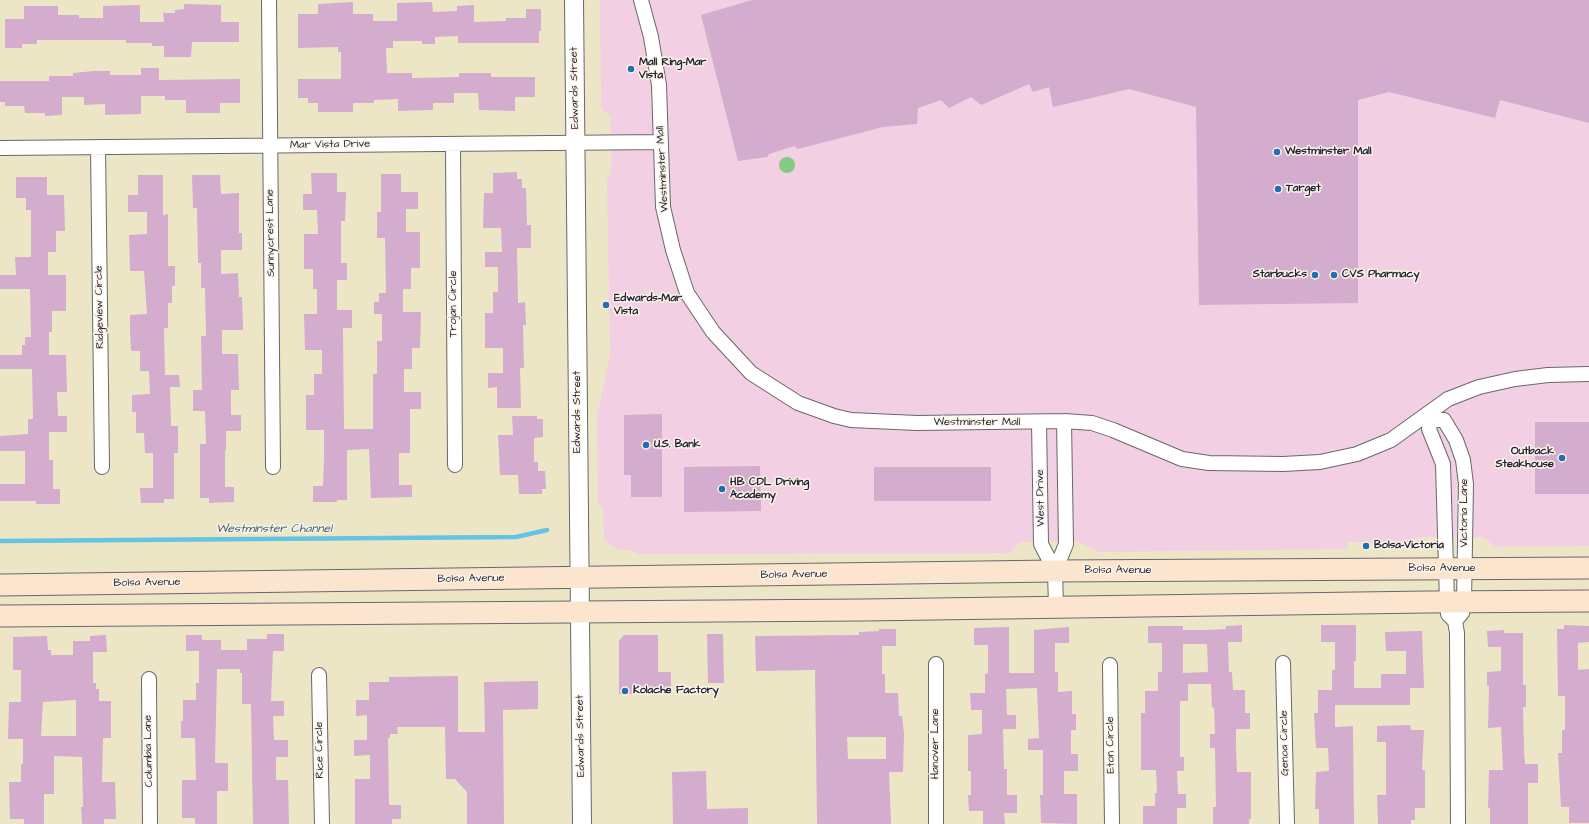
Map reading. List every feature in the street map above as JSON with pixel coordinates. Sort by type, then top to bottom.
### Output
[{"type":"main road","name":"Bolsa Avenue","points":[[0,585],[1055,572],[1589,568]]},
{"type":"main road","points":[[0,616],[864,610],[1455,602],[1589,602]]},
{"type":"street","name":"Sunnycrest Lane","points":[[269,0],[273,467]]},
{"type":"street","name":"Edwards Street","points":[[574,0],[582,824]]},
{"type":"street","name":"Westminster Mall","points":[[641,0],[657,67],[659,85],[663,207],[673,250],[687,293],[713,332],[751,373],[766,384],[798,403],[820,412],[851,420],[917,423],[1064,421],[1092,423],[1182,459],[1209,463],[1283,464],[1320,462],[1357,454],[1391,440],[1429,417],[1448,399],[1479,387],[1515,379],[1548,375],[1589,374]]},
{"type":"street","name":"Mar Vista Drive","points":[[0,148],[661,142]]},
{"type":"street","name":"Trojan Circle","points":[[452,144],[455,465]]},
{"type":"street","name":"Ridgeview Circle","points":[[98,147],[102,467]]},
{"type":"street","name":"Victoria Lane","points":[[1455,569],[1466,484],[1463,460],[1456,440],[1444,420],[1429,417],[1429,429],[1443,464],[1455,569],[1455,602],[1448,614],[1455,621],[1457,633],[1458,824]]},
{"type":"street","name":"West Drive","points":[[1056,607],[1055,572],[1066,544],[1064,421]]},
{"type":"street","name":"West Drive","points":[[1039,422],[1041,544],[1055,572]]},
{"type":"street","name":"Genoa Circle","points":[[1283,663],[1287,824]]},
{"type":"street","name":"Hanover Lane","points":[[936,664],[936,824]]},
{"type":"street","name":"Eton Circle","points":[[1110,665],[1112,824]]},
{"type":"street","name":"Rice Circle","points":[[319,675],[322,824]]},
{"type":"street","name":"Columbia Lane","points":[[149,679],[150,824]]},
{"type":"shaded area","name":"Westminster Mall","points":[[600,0],[1589,0],[1589,546],[1495,547],[1484,537],[1417,537],[1410,542],[1348,542],[1347,549],[1098,552],[1077,541],[1020,542],[1009,553],[635,554],[633,550],[619,550],[604,540],[603,506],[598,504],[597,417],[610,354],[607,179],[611,173],[610,115],[601,108]]},
{"type":"green space","points":[[787,157],[793,159],[795,165],[793,171],[787,173],[781,171],[779,165],[781,159]]},
{"type":"building","name":"Westminster Mall","points":[[752,0],[1589,0],[1589,123],[1500,100],[1495,118],[1389,92],[1358,100],[1358,303],[1199,305],[1196,107],[1129,89],[1053,107],[1049,87],[1033,92],[1029,84],[981,105],[971,97],[949,108],[941,100],[918,108],[917,124],[883,127],[798,149],[794,146],[769,154],[767,157],[738,161],[701,15]]},
{"type":"building","points":[[353,2],[353,14],[373,14],[373,21],[397,21],[397,3],[432,2],[433,12],[457,11],[457,6],[474,5],[474,22],[506,21],[506,18],[526,18],[526,9],[541,9],[541,31],[539,31],[539,43],[458,43],[458,36],[435,37],[435,44],[422,44],[422,41],[393,41],[393,48],[386,48],[387,73],[412,73],[412,78],[459,77],[459,73],[491,73],[491,77],[535,77],[535,97],[515,97],[515,111],[479,110],[478,93],[454,93],[454,103],[433,103],[433,110],[398,111],[398,99],[374,100],[374,103],[353,103],[353,112],[318,112],[318,103],[308,103],[308,98],[298,98],[298,79],[341,79],[341,52],[338,52],[338,47],[298,48],[298,14],[318,14],[318,4]]},
{"type":"building","points":[[184,4],[221,5],[221,22],[239,22],[239,42],[192,42],[191,57],[164,57],[164,46],[152,46],[152,43],[126,43],[126,40],[37,40],[37,44],[22,44],[22,48],[5,48],[5,19],[24,19],[24,6],[58,6],[58,15],[79,15],[79,18],[103,18],[103,6],[140,5],[140,22],[164,22],[163,13],[175,13],[175,10],[184,9]]},
{"type":"building","points":[[141,68],[159,68],[159,80],[240,79],[240,103],[220,103],[220,113],[186,113],[186,100],[165,100],[165,96],[141,96],[141,114],[105,115],[105,104],[84,105],[84,97],[62,97],[62,115],[45,116],[45,113],[25,113],[24,106],[5,106],[5,102],[0,102],[0,81],[49,81],[49,76],[73,76],[73,73],[94,71],[110,71],[110,75],[141,75]]},
{"type":"building","points":[[517,172],[517,179],[522,179],[522,188],[526,188],[527,225],[531,225],[531,248],[517,248],[518,303],[525,302],[526,325],[523,325],[524,368],[520,368],[521,408],[497,408],[497,387],[488,388],[488,373],[503,373],[503,348],[485,348],[485,313],[493,313],[493,292],[498,292],[498,267],[485,267],[485,252],[502,252],[501,228],[483,228],[484,193],[493,193],[493,173]]},
{"type":"building","points":[[311,173],[337,173],[337,192],[346,192],[345,221],[341,221],[341,263],[347,263],[347,280],[337,280],[337,310],[352,310],[352,328],[343,328],[344,429],[373,429],[373,374],[377,374],[377,341],[382,341],[382,314],[374,314],[374,302],[379,302],[379,293],[386,293],[385,238],[377,238],[377,212],[381,212],[381,174],[401,174],[401,192],[418,192],[418,209],[406,209],[406,232],[420,232],[420,268],[411,268],[411,289],[403,289],[403,312],[421,312],[420,348],[412,348],[412,369],[404,369],[404,392],[421,392],[421,409],[410,409],[410,453],[399,453],[399,485],[412,485],[412,497],[371,498],[369,449],[347,450],[347,500],[337,500],[337,502],[313,502],[313,486],[323,486],[324,430],[306,430],[306,395],[314,395],[314,374],[322,374],[322,350],[305,350],[304,314],[317,314],[317,289],[313,289],[313,269],[304,269],[304,234],[318,234],[317,210],[303,210],[303,194],[312,194]]},
{"type":"building","points":[[138,175],[163,175],[163,215],[168,214],[168,266],[175,266],[175,286],[172,286],[172,303],[168,303],[168,328],[164,328],[165,375],[179,375],[180,387],[170,387],[171,426],[178,426],[178,453],[174,453],[174,499],[164,499],[164,503],[141,503],[140,488],[153,488],[153,453],[145,453],[144,433],[136,433],[136,412],[132,412],[132,395],[150,394],[149,371],[140,371],[140,351],[131,351],[130,315],[147,314],[144,271],[130,271],[129,235],[147,234],[147,212],[128,212],[128,195],[138,195]]},
{"type":"building","points":[[192,175],[220,175],[221,194],[239,193],[239,233],[242,233],[242,250],[221,250],[221,274],[238,273],[239,297],[242,297],[243,330],[222,330],[222,354],[238,354],[239,390],[231,390],[231,415],[241,415],[241,431],[226,431],[225,450],[225,487],[234,487],[234,502],[209,503],[209,498],[200,498],[200,444],[206,444],[205,411],[193,411],[193,390],[202,390],[201,336],[206,336],[205,288],[201,288],[201,263],[198,263],[197,208],[193,208]]},
{"type":"building","points":[[16,177],[47,177],[47,195],[64,195],[65,231],[56,231],[56,252],[48,252],[48,275],[66,275],[66,311],[52,311],[52,332],[49,332],[49,355],[66,355],[67,392],[57,392],[58,416],[67,416],[67,432],[49,432],[49,460],[53,460],[53,489],[60,489],[60,504],[36,504],[36,501],[0,501],[0,484],[25,484],[25,451],[0,451],[0,436],[28,434],[28,419],[33,419],[32,369],[0,369],[0,355],[22,355],[22,345],[25,345],[25,337],[31,337],[30,289],[0,289],[0,275],[16,275],[15,257],[31,257],[31,210],[26,210],[26,198],[16,198]]},
{"type":"building","name":"U.S. Bank","points":[[662,414],[662,497],[631,497],[631,475],[624,475],[624,415]]},
{"type":"building","points":[[512,416],[537,416],[537,419],[543,419],[543,437],[534,438],[534,462],[538,462],[538,471],[545,471],[546,489],[542,489],[542,494],[519,494],[518,475],[500,475],[498,435],[513,435]]},
{"type":"building","name":"Outback Steakhouse","points":[[1535,422],[1589,422],[1589,494],[1535,494]]},
{"type":"building","name":"HB CDL Driving Academy","points":[[760,466],[761,511],[684,512],[684,467]]},
{"type":"building","points":[[874,467],[991,467],[991,501],[874,501]]},
{"type":"building","points":[[1242,625],[1242,642],[1228,642],[1229,672],[1232,672],[1233,690],[1245,690],[1245,713],[1250,713],[1250,729],[1236,729],[1237,772],[1251,772],[1251,819],[1249,819],[1249,824],[1213,824],[1213,807],[1216,807],[1215,748],[1210,748],[1210,734],[1215,734],[1211,684],[1188,684],[1188,701],[1180,701],[1180,757],[1184,757],[1184,771],[1177,771],[1178,794],[1186,794],[1186,808],[1177,808],[1177,824],[1143,824],[1143,806],[1155,806],[1155,793],[1157,793],[1156,770],[1141,770],[1141,713],[1145,713],[1145,691],[1158,691],[1158,672],[1162,672],[1162,643],[1148,643],[1148,626],[1183,626],[1183,630],[1207,630],[1226,629],[1226,626]],"holes":[[[1183,644],[1207,644],[1208,672],[1183,673]]]},
{"type":"building","points":[[1321,625],[1356,625],[1354,688],[1381,688],[1381,674],[1406,674],[1406,651],[1386,651],[1385,632],[1422,631],[1424,688],[1410,688],[1410,705],[1335,705],[1335,727],[1353,726],[1354,824],[1319,824],[1319,809],[1315,809],[1316,772],[1329,771],[1328,748],[1316,748],[1314,713],[1318,713],[1318,690],[1332,690],[1332,670],[1335,670],[1335,642],[1321,642]]},
{"type":"building","points":[[1564,625],[1589,626],[1589,642],[1578,643],[1578,670],[1589,669],[1589,823],[1569,823],[1569,807],[1561,807],[1558,753],[1562,753],[1562,730],[1565,730],[1565,696],[1558,696],[1557,629],[1564,629]]},
{"type":"building","points":[[1009,627],[1009,673],[1034,673],[1034,630],[1069,627],[1069,643],[1055,643],[1055,672],[1058,672],[1058,692],[1072,691],[1072,714],[1076,714],[1076,730],[1071,730],[1071,754],[1078,754],[1078,771],[1064,771],[1064,794],[1077,794],[1077,824],[1041,823],[1040,795],[1043,795],[1043,750],[1028,750],[1028,739],[1039,738],[1037,688],[1006,689],[1007,715],[1016,715],[1016,729],[1003,729],[1004,769],[1007,769],[1007,795],[1017,795],[1017,813],[1004,813],[1005,824],[983,824],[983,811],[969,811],[968,795],[971,795],[971,771],[968,771],[968,735],[982,734],[982,710],[971,710],[970,693],[985,693],[985,674],[988,673],[988,645],[974,645],[974,628]]},
{"type":"building","points":[[879,629],[896,629],[896,646],[882,646],[882,674],[885,674],[885,693],[898,693],[899,716],[902,716],[904,734],[903,772],[889,772],[891,824],[817,824],[815,670],[756,671],[755,636],[859,635],[859,632],[879,631]],"holes":[[[847,737],[886,737],[886,759],[848,759]]]},
{"type":"building","points":[[1504,630],[1504,633],[1523,633],[1523,685],[1526,685],[1526,707],[1523,707],[1525,764],[1538,764],[1538,783],[1528,783],[1528,824],[1490,824],[1490,808],[1488,808],[1489,770],[1503,770],[1501,727],[1488,728],[1489,686],[1487,686],[1487,672],[1501,671],[1501,647],[1488,647],[1487,631]]},
{"type":"building","points":[[267,634],[284,634],[284,651],[273,651],[271,701],[284,701],[284,716],[273,716],[274,740],[288,740],[288,757],[276,757],[276,780],[288,780],[289,824],[253,824],[251,704],[242,704],[242,673],[240,673],[240,669],[217,669],[215,763],[228,763],[228,791],[217,791],[217,824],[195,824],[195,818],[182,818],[182,780],[196,780],[195,738],[181,738],[183,700],[196,700],[196,683],[199,683],[199,651],[186,651],[186,635],[202,635],[202,640],[221,640],[221,650],[247,650],[247,639],[267,639]]},
{"type":"building","points":[[707,634],[723,634],[724,683],[708,683]]},
{"type":"building","points":[[106,635],[107,652],[93,652],[93,683],[96,683],[96,689],[99,689],[99,701],[111,701],[111,738],[103,738],[102,782],[115,782],[116,819],[104,819],[104,824],[82,824],[82,757],[54,756],[54,794],[44,794],[44,824],[24,824],[24,819],[10,819],[9,782],[21,782],[21,764],[23,764],[23,739],[8,739],[9,702],[21,702],[21,670],[13,670],[13,637],[47,636],[48,650],[51,650],[51,655],[73,655],[73,641],[90,641],[90,636]],"holes":[[[76,700],[76,736],[41,736],[43,702]]]},
{"type":"building","points":[[624,635],[658,635],[658,672],[671,672],[671,694],[619,694],[619,641]]},
{"type":"building","points":[[458,676],[458,732],[485,732],[484,682],[538,681],[538,709],[503,710],[504,824],[467,824],[467,792],[455,779],[446,779],[445,727],[397,727],[398,734],[390,734],[390,738],[388,738],[389,805],[401,805],[401,819],[392,819],[392,824],[355,824],[355,779],[370,779],[370,755],[354,756],[354,740],[367,740],[367,715],[356,716],[356,700],[369,700],[369,682],[389,682],[389,677]]},
{"type":"building","points":[[1410,725],[1411,730],[1424,730],[1422,770],[1425,770],[1425,808],[1415,808],[1415,820],[1411,820],[1411,824],[1378,824],[1377,795],[1386,795],[1386,742],[1377,742],[1377,726]]},
{"type":"building","points":[[706,771],[707,809],[748,808],[748,824],[673,824],[672,772]]},
{"type":"waterway","name":"Westminster Channel","points":[[0,541],[516,537],[547,530]]},
{"type":"place","name":"Mall Ring-Mar Vista","points":[[631,69]]},
{"type":"place","name":"Westminster Mall","points":[[1277,152]]},
{"type":"place","name":"Target","points":[[1278,189]]},
{"type":"place","name":"Starbucks","points":[[1315,275]]},
{"type":"place","name":"CVS Pharmacy","points":[[1334,275]]},
{"type":"place","name":"Edwards-Mar Vista","points":[[606,305]]},
{"type":"place","name":"U.S. Bank","points":[[646,445]]},
{"type":"place","name":"Outback Steakhouse","points":[[1562,458]]},
{"type":"place","name":"HB CDL Driving Academy","points":[[722,489]]},
{"type":"place","name":"Bolsa-Victoria","points":[[1366,546]]},
{"type":"place","name":"Kolache Factory","points":[[625,691]]}]
